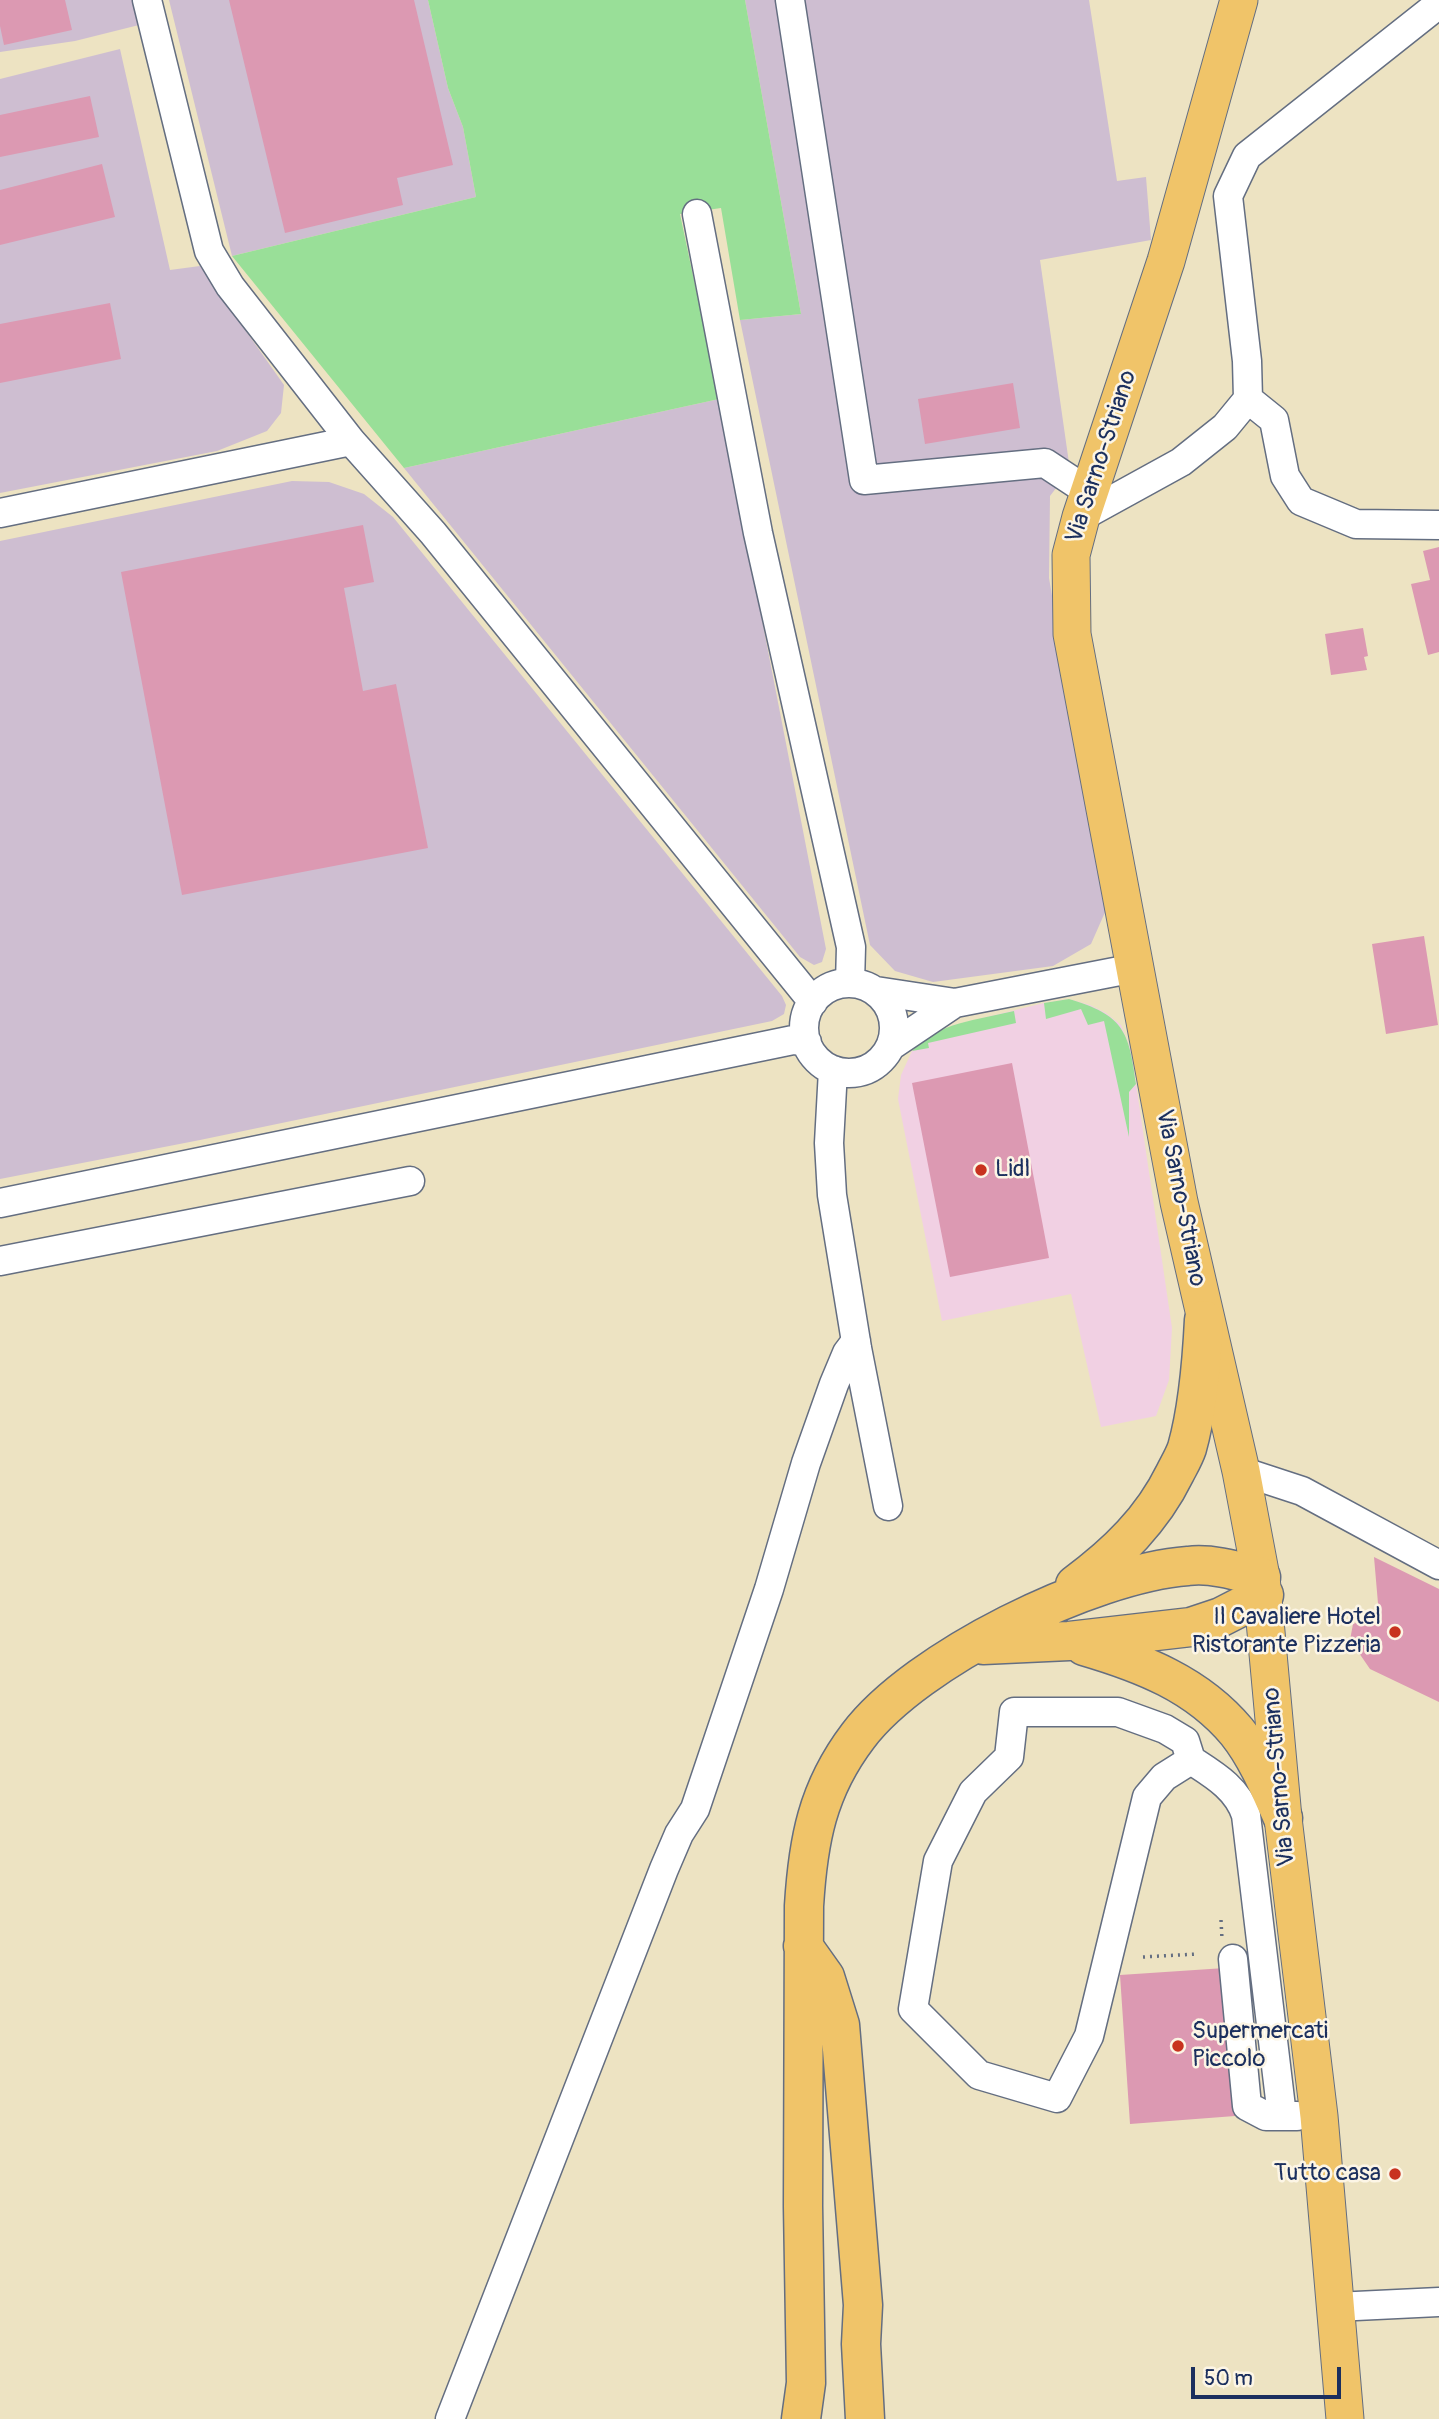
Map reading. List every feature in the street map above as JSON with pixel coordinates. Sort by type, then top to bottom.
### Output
[{"type":"highway","points":[[801,2419],[806,2384],[802,1944],[806,1872],[817,1812],[841,1761],[858,1736],[887,1706],[921,1676],[1050,1604],[1112,1557],[1144,1523],[1168,1488],[1186,1450],[1202,1366],[1204,1320]]},
{"type":"highway","points":[[1050,1604],[1135,1575],[1189,1565],[1219,1567],[1263,1586]]},
{"type":"highway","points":[[972,1646],[1069,1641],[1191,1627],[1221,1617],[1263,1586]]},
{"type":"highway","points":[[1069,1641],[1144,1665],[1178,1681],[1208,1705],[1237,1733],[1264,1775],[1283,1818]]},
{"type":"highway","points":[[802,1944],[825,1977],[840,2025],[863,2305],[861,2344],[866,2419]]},
{"type":"highway","points":[[803,2206],[829,2384],[828,2419]]},
{"type":"highway","points":[[861,2344],[881,2419]]},
{"type":"main road","name":"Via Sarno-Striano","points":[[1239,0],[1166,261],[1071,555],[1072,634],[1179,1202],[1204,1320],[1241,1471],[1263,1586],[1283,1818],[1319,2116],[1345,2419]]},
{"type":"street","points":[[147,0],[209,251],[230,286],[351,441],[433,533],[813,1002]]},
{"type":"street","points":[[790,0],[864,481],[1045,463],[1085,505],[1181,462],[1226,427],[1248,399],[1247,361],[1228,196],[1247,156],[1439,4]]},
{"type":"street","points":[[697,214],[758,533],[851,947],[863,987],[886,1002],[893,1016],[891,1046],[884,1057],[873,1066],[860,1072],[847,1073],[833,1070],[812,1054],[804,1028],[807,1014],[813,1002],[836,985],[863,987],[955,1003],[1135,968]]},
{"type":"street","points":[[1248,399],[1274,420],[1285,476],[1301,501],[1356,524],[1439,525]]},
{"type":"street","points":[[0,513],[351,441]]},
{"type":"street","points":[[891,1046],[955,1003]]},
{"type":"street","points":[[0,1203],[548,1089],[793,1040],[807,1041]]},
{"type":"street","points":[[833,1070],[829,1170],[856,1341],[888,1506]]},
{"type":"street","points":[[0,1261],[410,1181]]},
{"type":"street","points":[[450,2419],[664,1868],[679,1834],[695,1809],[769,1590],[806,1463],[834,1384],[847,1353],[856,1341]]},
{"type":"street","points":[[1241,1471],[1302,1491],[1439,1565]]},
{"type":"street","points":[[1191,1760],[1164,1777],[1147,1797],[1089,2036],[1057,2098],[979,2075],[913,2009],[938,1861],[973,1792],[1009,1757],[1014,1712],[1118,1712],[1165,1729],[1185,1741],[1191,1760],[1223,1782],[1241,1801],[1246,1815],[1282,2116]]},
{"type":"street","points":[[1228,1954],[1247,2106],[1266,2116],[1319,2116]]},
{"type":"street","points":[[1335,2307],[1439,2302]]},
{"type":"path","points":[[1221,1920],[1228,1954]]},
{"type":"path","points":[[1143,1957],[1197,1954]]},
{"type":"shaded area","points":[[0,0],[132,0],[139,25],[75,41],[0,52]]},
{"type":"shaded area","points":[[169,0],[428,0],[448,88],[463,127],[476,197],[232,256]]},
{"type":"shaded area","points":[[745,0],[1089,0],[1117,181],[1146,177],[1151,240],[1040,260],[1070,470],[1050,496],[1049,578],[1106,910],[1091,944],[1053,966],[933,982],[895,971],[870,945],[740,320],[801,314]]},
{"type":"shaded area","points":[[120,49],[170,270],[200,266],[284,385],[281,413],[267,431],[217,451],[0,493],[0,79]]},
{"type":"shaded area","points":[[719,399],[826,949],[822,962],[814,965],[800,957],[404,468]]},
{"type":"shaded area","points":[[292,481],[329,482],[364,494],[393,517],[782,996],[786,1005],[784,1014],[772,1021],[0,1179],[0,541]]},
{"type":"shaded area","points":[[1069,999],[1106,1013],[1121,1025],[1131,1050],[1172,1328],[1169,1380],[1156,1416],[1101,1427],[1071,1294],[942,1321],[898,1099],[901,1075],[912,1051],[921,1041],[954,1025]]},
{"type":"green space","points":[[428,0],[745,0],[801,314],[740,320],[721,208],[680,214],[719,399],[404,468],[232,256],[476,197],[463,127],[448,88]]},
{"type":"green space","points":[[1069,999],[1101,1011],[1120,1027],[1126,1038],[1136,1084],[1129,1092],[1129,1137],[1104,1021],[1088,1025],[1081,1009],[1046,1019],[1044,1003]]},
{"type":"green space","points":[[1014,1011],[1016,1023],[928,1043],[929,1048],[912,1051],[922,1041],[946,1028]]},
{"type":"building","points":[[0,0],[65,0],[72,30],[4,45],[0,26]]},
{"type":"building","points":[[229,0],[414,0],[453,165],[397,178],[403,205],[285,233]]},
{"type":"building","points":[[90,96],[99,137],[0,157],[0,115]]},
{"type":"building","points":[[102,164],[115,217],[0,245],[0,190]]},
{"type":"building","points":[[110,303],[121,359],[0,383],[0,324]]},
{"type":"building","points":[[1013,383],[1020,428],[925,444],[918,399]]},
{"type":"building","points":[[363,525],[374,582],[344,588],[363,691],[396,684],[428,848],[182,895],[121,572]]},
{"type":"building","points":[[1439,547],[1439,652],[1428,655],[1411,584],[1430,580],[1423,551]]},
{"type":"building","points":[[1363,628],[1368,656],[1364,657],[1367,670],[1331,675],[1325,634]]},
{"type":"building","points":[[1424,936],[1438,1025],[1386,1034],[1372,944]]},
{"type":"building","name":"Lidl","points":[[1012,1063],[1049,1258],[950,1277],[912,1083]]},
{"type":"building","name":"Il Cavaliere Hotel Ristorante Pizzeria","points":[[1374,1557],[1439,1589],[1439,1702],[1370,1669],[1350,1640],[1353,1624],[1379,1615]]},
{"type":"building","name":"Supermercati Piccolo","points":[[1225,1968],[1235,2116],[1130,2124],[1120,1975]]},
{"type":"place","name":"Lidl","points":[[981,1170]]},
{"type":"place","name":"Il Cavaliere Hotel Ristorante Pizzeria","points":[[1395,1632]]},
{"type":"place","name":"Supermercati Piccolo","points":[[1178,2046]]},
{"type":"place","name":"Tutto casa","points":[[1395,2174]]}]
